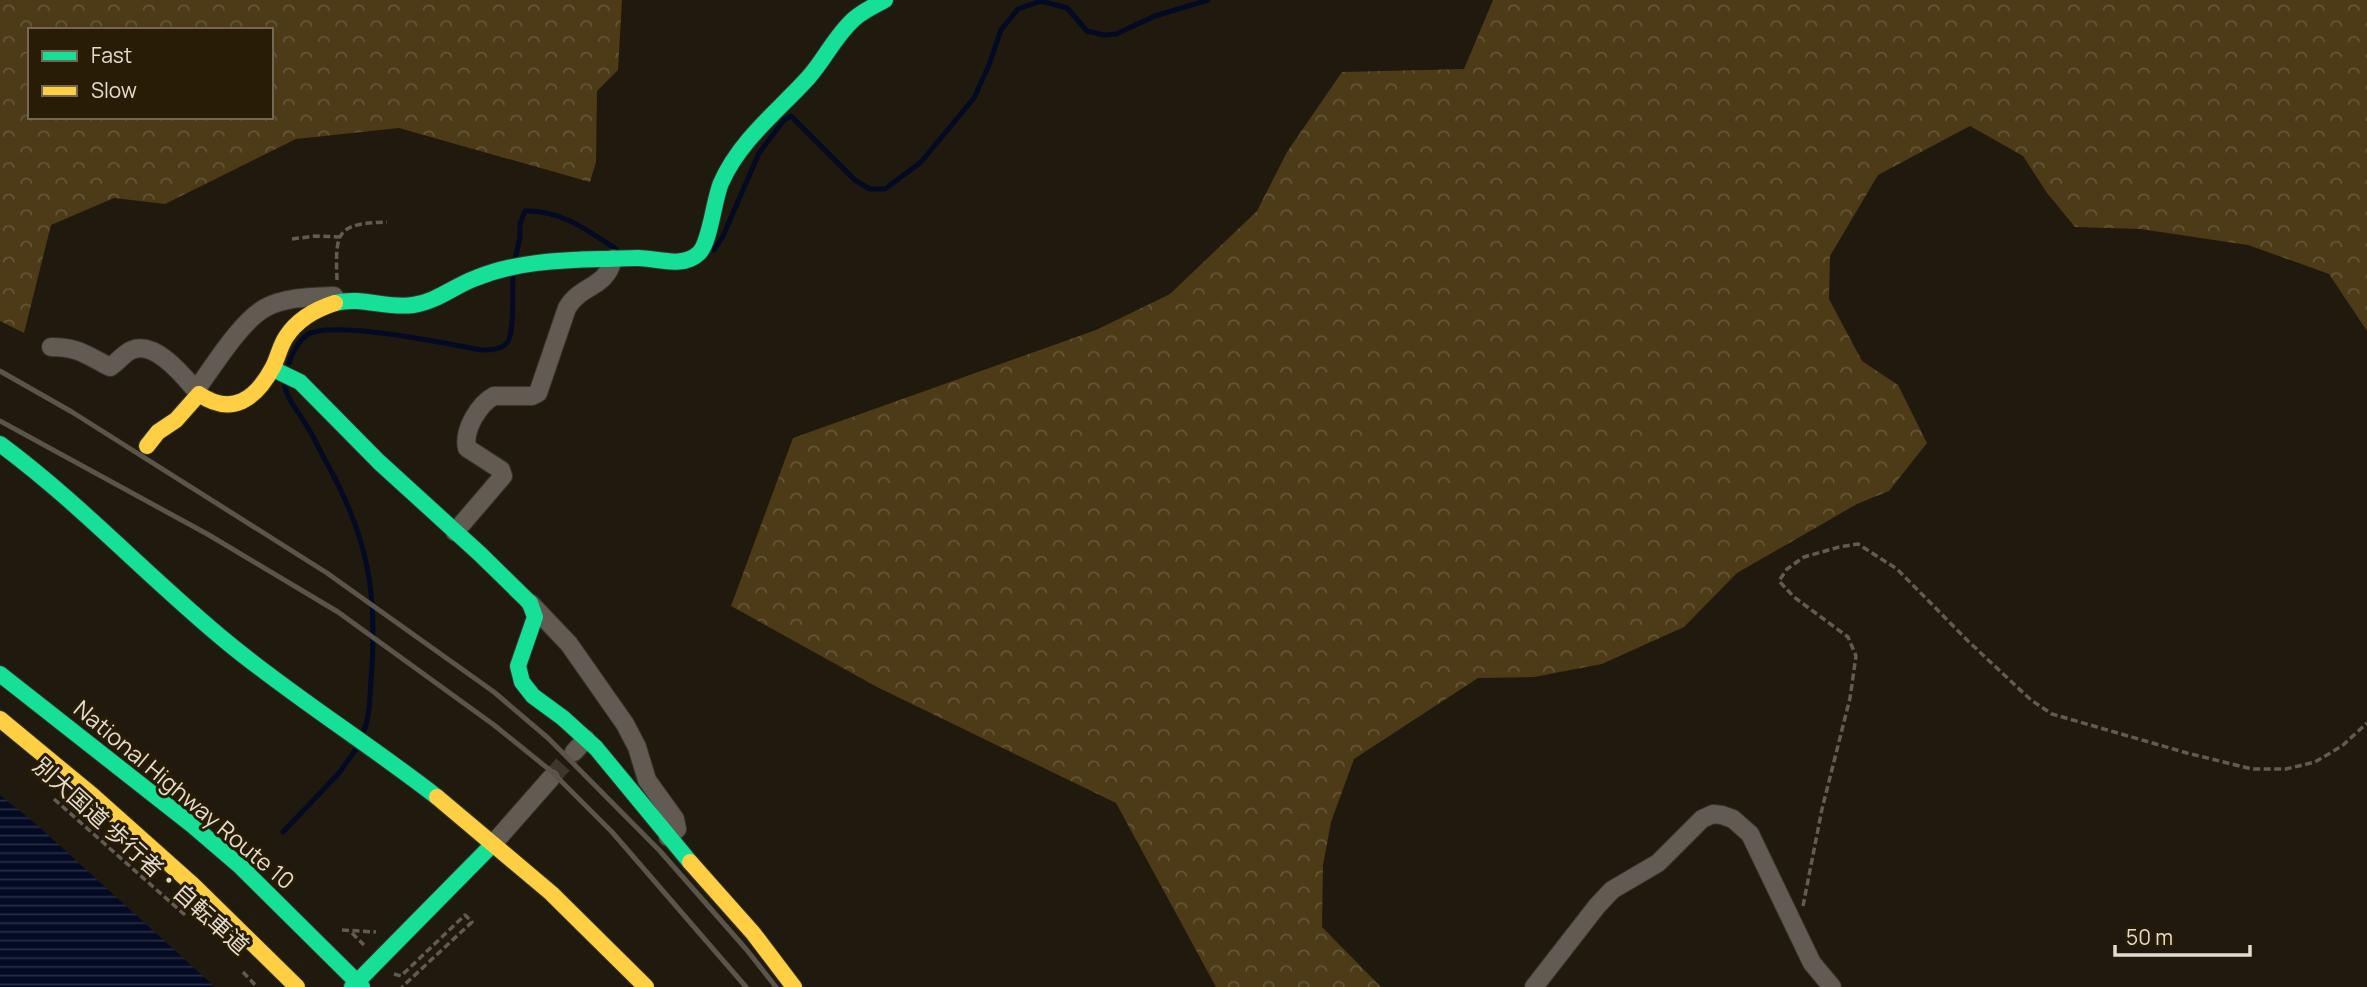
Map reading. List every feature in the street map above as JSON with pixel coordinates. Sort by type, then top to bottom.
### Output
[{"type":"main road","points":[[147,446],[158,432],[176,420],[197,392],[214,404],[235,406],[247,399],[272,369],[286,335],[298,323],[345,298],[411,306],[505,268],[548,261],[642,258],[670,263],[685,260],[702,251],[721,182],[740,150],[816,70],[851,22],[885,0]]},
{"type":"main road","points":[[272,369],[294,377],[379,462],[530,603],[535,617],[518,666],[522,682],[668,837],[753,933],[794,987]]},
{"type":"main road","points":[[0,444],[30,466],[233,647],[387,759],[494,844],[583,922],[646,987]]},
{"type":"main road","name":"National Highway Route 10","points":[[0,674],[181,816],[241,867],[357,985]]},
{"type":"main road","points":[[0,719],[92,795],[192,885],[297,987]]},
{"type":"main road","points":[[357,985],[494,844]]},
{"type":"street","points":[[455,532],[503,476],[501,470],[467,448],[466,439],[479,409],[494,396],[531,396],[538,393],[567,308],[576,296],[606,277],[613,259]]},
{"type":"street","points":[[51,347],[68,347],[86,353],[110,367],[127,352],[146,348],[158,353],[197,392],[251,318],[263,309],[290,300],[345,298]]},
{"type":"street","points":[[530,603],[569,644],[625,724],[637,747],[651,788],[676,819],[677,829],[668,837]]},
{"type":"street","points":[[494,844],[551,778]]},
{"type":"street","points":[[1535,987],[1612,890],[1658,863],[1702,819],[1713,814],[1733,820],[1750,834],[1812,963],[1832,987]]},
{"type":"path","points":[[345,298],[336,254],[340,237],[346,228],[352,225],[387,222]]},
{"type":"path","points":[[292,239],[340,237]]},
{"type":"path","points":[[1797,934],[1822,809],[1850,698],[1856,656],[1848,637],[1794,597],[1779,581],[1787,569],[1804,557],[1858,544],[1897,569],[2031,700],[2052,714],[2108,731],[2252,769],[2286,769],[2315,762],[2342,746],[2367,723]]},
{"type":"path","name":"別大国道 歩行者・自転車道","points":[[48,794],[190,919]]},
{"type":"path","points":[[392,974],[401,976],[465,915],[472,922],[402,987]]},
{"type":"path","points":[[340,930],[382,931]]},
{"type":"path","name":"別大国道 歩行者・自転車道","points":[[239,968],[257,987]]},
{"type":"green space","points":[[0,0],[622,0],[618,70],[597,91],[596,162],[590,182],[399,128],[296,139],[165,204],[114,198],[51,225],[24,333],[0,321]]},
{"type":"green space","points":[[1493,0],[2367,0],[2367,331],[2329,274],[2248,245],[2140,229],[2075,227],[2047,193],[2023,156],[1970,126],[1878,175],[1830,256],[1829,299],[1862,361],[1898,385],[1927,443],[1889,491],[1857,504],[1737,573],[1684,627],[1602,664],[1534,677],[1478,678],[1354,759],[1331,822],[1323,865],[1322,927],[1381,987],[1216,987],[1116,803],[877,687],[731,606],[793,438],[1096,330],[1170,294],[1257,211],[1287,152],[1342,72],[1464,69]]},
{"type":"water","points":[[0,795],[36,824],[215,987],[0,987]]},
{"type":"waterway","points":[[714,250],[723,236],[759,153],[784,120],[791,116],[856,181],[870,189],[885,189],[921,162],[974,98],[1001,30],[1018,9],[1041,1],[1067,8],[1087,31],[1104,35],[1116,34],[1155,16],[1208,0]]},
{"type":"waterway","points":[[515,260],[520,224],[525,211],[562,218],[584,228],[616,249]]},
{"type":"waterway","points":[[289,363],[304,338],[320,331],[364,331],[481,350],[498,348],[510,338],[513,277]]},
{"type":"waterway","points":[[285,383],[289,398],[310,431],[343,494],[362,545],[368,570],[373,650],[369,707],[363,733]]},
{"type":"waterway","points":[[283,832],[339,773],[359,745]]},
{"type":"tunnel","points":[[551,778],[574,752]]},
{"type":"railway","points":[[0,371],[72,412],[327,573],[494,692],[548,738],[659,850],[776,987]]},
{"type":"railway","points":[[0,421],[209,535],[338,612],[494,725],[551,771],[612,832],[746,987]]},
{"type":"traffic: fast","points":[[335,303],[354,301],[413,305],[429,301],[468,281],[491,273],[537,263],[638,258],[678,262],[693,258],[703,248],[721,183],[738,153],[808,78],[847,26],[885,0]]},
{"type":"traffic: fast","points":[[273,369],[300,382],[379,462],[530,603],[535,617],[518,666],[522,682],[533,696],[563,718],[596,748],[690,862]]},
{"type":"traffic: fast","points":[[0,444],[59,491],[228,643],[437,797]]},
{"type":"traffic: fast","points":[[0,674],[192,825],[241,867],[362,987]]},
{"type":"traffic: fast","points":[[352,987],[493,844]]},
{"type":"traffic: slow","points":[[147,446],[158,432],[176,420],[199,394],[222,404],[232,404],[251,396],[273,367],[290,331],[307,316],[335,303]]},
{"type":"traffic: slow","points":[[0,719],[92,795],[193,885],[297,987]]},
{"type":"traffic: slow","points":[[437,797],[551,893],[646,987]]},
{"type":"traffic: slow","points":[[690,862],[753,933],[794,987]]}]
